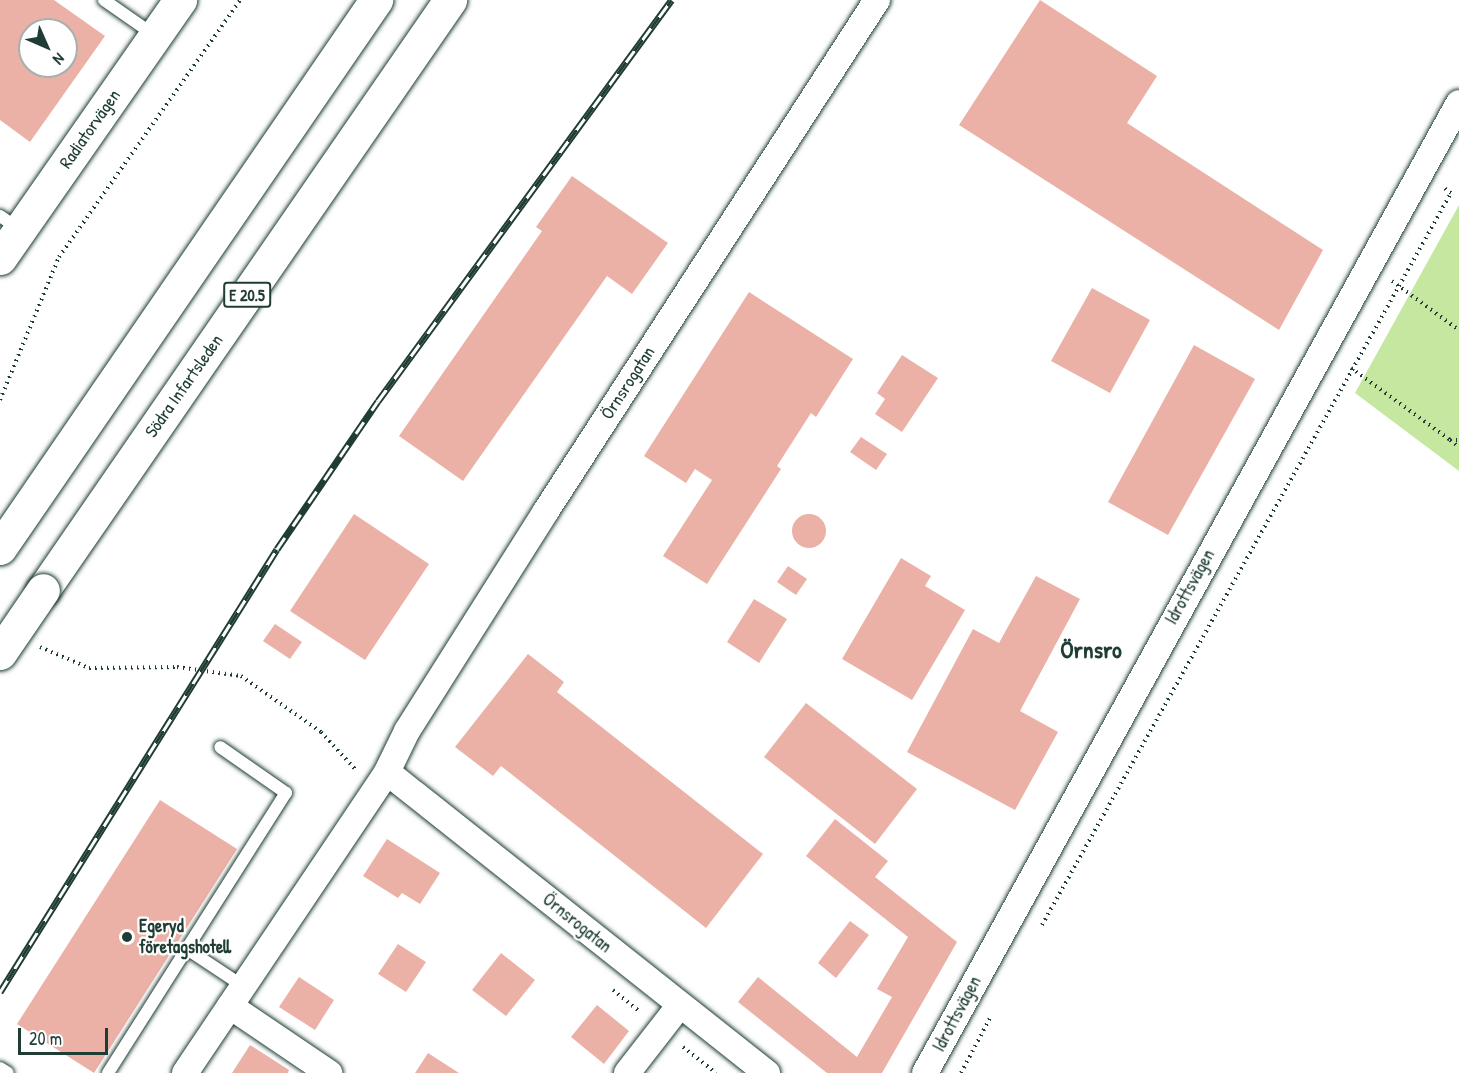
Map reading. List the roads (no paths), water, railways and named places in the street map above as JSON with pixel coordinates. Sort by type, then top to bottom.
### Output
[{"type":"main road","name":"Radiatorvägen","points":[[0,258],[10,223],[156,37],[180,0]]},
{"type":"main road","points":[[0,548],[375,0]]},
{"type":"main road","name":"Södra Infartsleden","points":[[0,653],[450,0]]},
{"type":"street","name":"Örnsrogatan","points":[[185,1073],[387,771],[407,730],[540,521],[878,0]]},
{"type":"street","name":"Idrottsvägen","points":[[926,1073],[1459,103]]},
{"type":"street","name":"Örnsrogatan","points":[[387,771],[766,1073]]},
{"type":"street","points":[[237,996],[329,1073]]},
{"type":"street","points":[[627,1073],[680,1005]]},
{"type":"lane","points":[[104,0],[156,37]]},
{"type":"lane","points":[[108,1073],[286,794],[220,747]]},
{"type":"lane","points":[[187,949],[237,996]]},
{"type":"lane","points":[[0,1068],[8,1073]]},
{"type":"railway","points":[[0,992],[277,549],[378,401],[671,0]]},
{"type":"place","name":"Egeryd företagshotell","points":[[127,937]]},
{"type":"district","name":"Örnsro","points":[[1091,650]]}]
